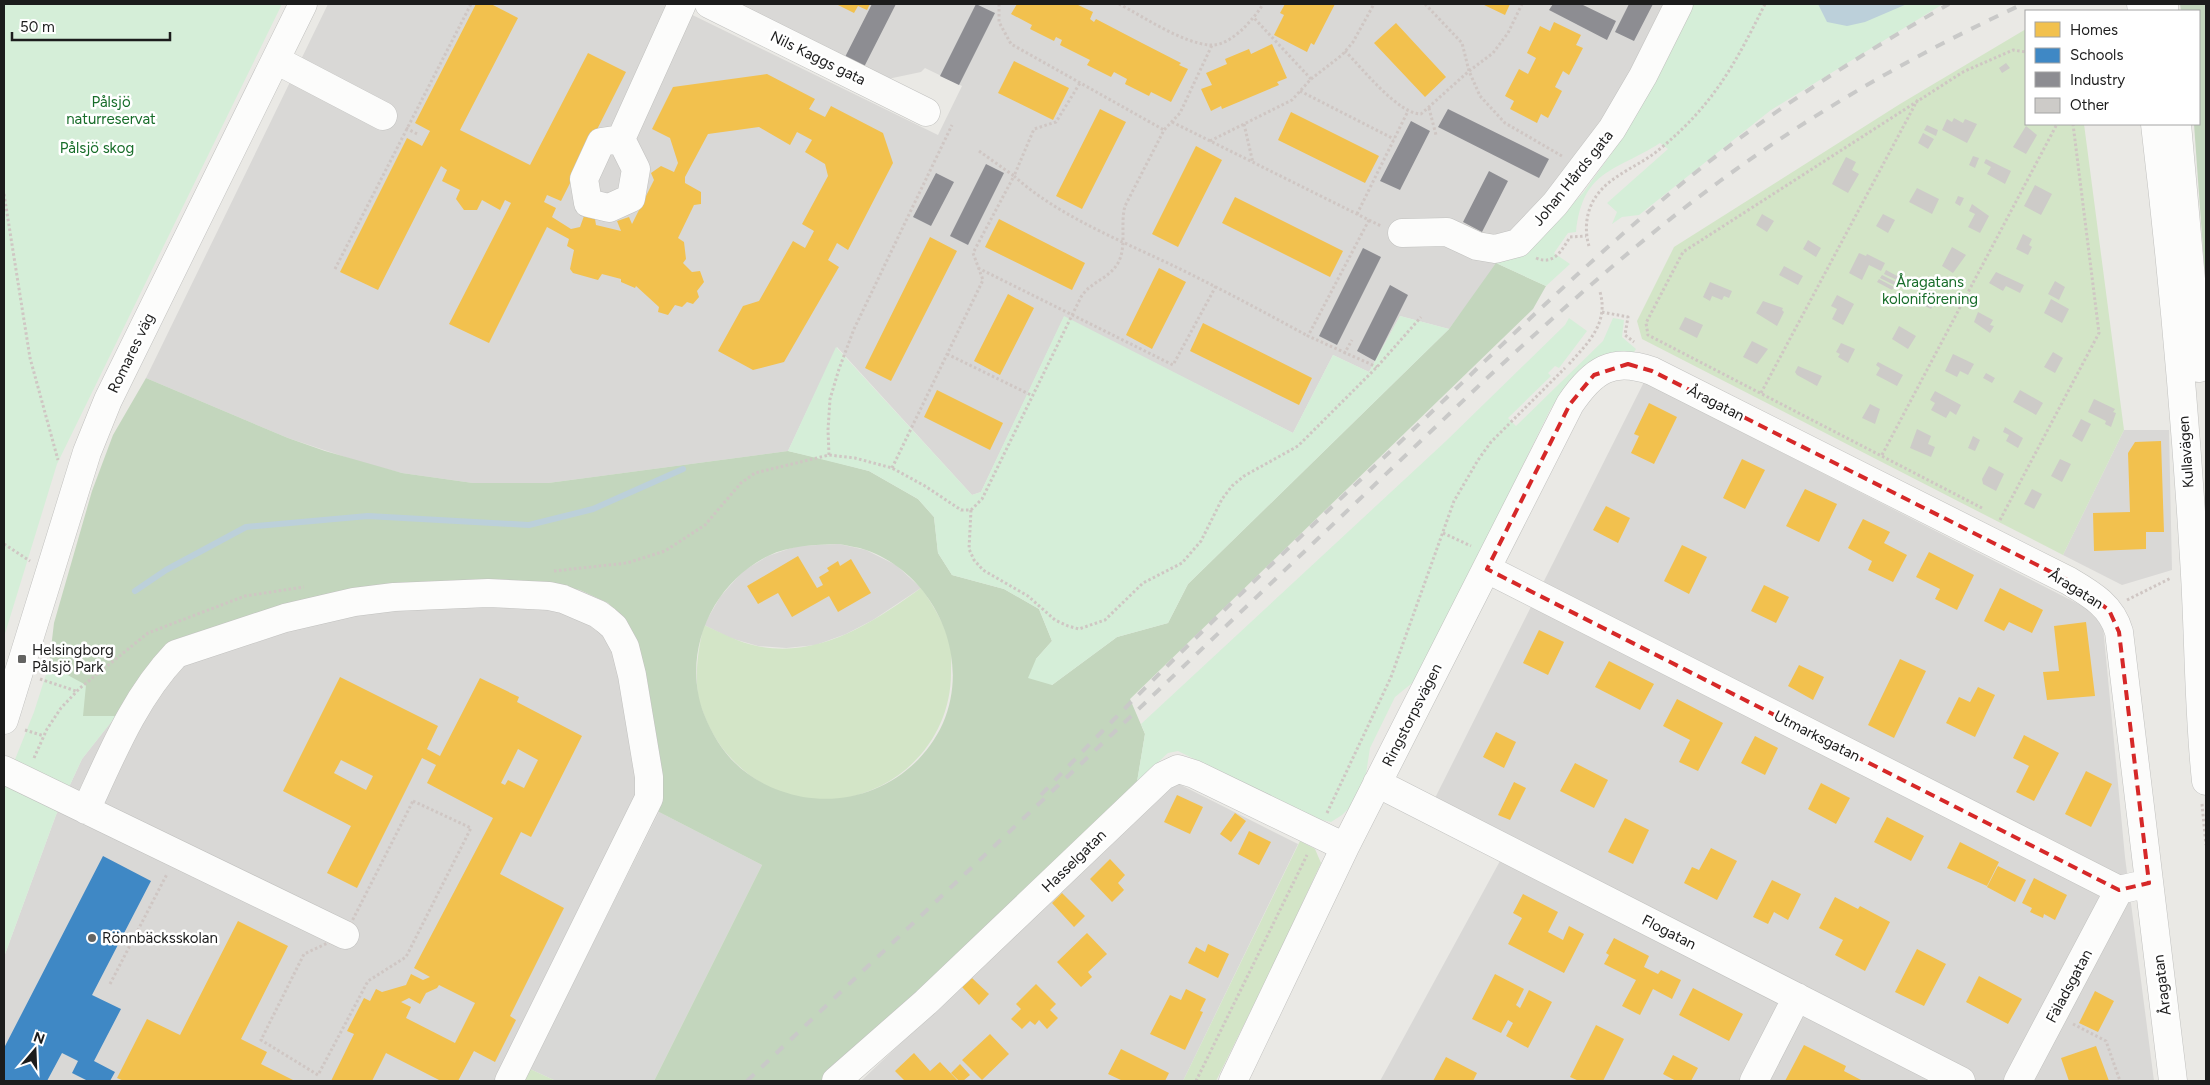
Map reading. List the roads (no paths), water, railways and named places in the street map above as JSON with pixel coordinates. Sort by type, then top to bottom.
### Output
[{"type":"street","name":"Romares väg","points":[[4,720],[84,461],[108,400],[303,4]]},
{"type":"street","points":[[621,139],[682,4]]},
{"type":"street","name":"Nils Kaggs gata","points":[[709,4],[926,112]]},
{"type":"street","name":"Johan Hårds gata","points":[[1402,233],[1448,232],[1477,246],[1495,249],[1518,243],[1580,174],[1612,130],[1644,76],[1680,4]]},
{"type":"street","points":[[276,60],[383,116]]},
{"type":"street","name":"Kullavägen","points":[[2155,125],[2179,360],[2196,586],[2202,737],[2206,781]]},
{"type":"street","name":"Kullavägen","points":[[2177,125],[2191,270],[2206,495]]},
{"type":"street","name":"Åragatan","points":[[1613,366],[1628,364],[1652,371],[2069,581],[2098,600],[2109,610],[2116,620],[2119,632],[2173,1081]]},
{"type":"street","name":"Ringstorpsvägen","points":[[1232,1081],[1345,847],[1570,404],[1580,389],[1594,375],[1613,366]]},
{"type":"street","name":"Utmarksgatan","points":[[1490,563],[2120,890]]},
{"type":"street","points":[[86,810],[122,733],[159,672],[176,654],[318,608],[394,597],[488,593],[549,596],[570,601],[598,614],[614,627],[625,647],[632,675],[649,777],[649,798],[509,1081]]},
{"type":"street","points":[[4,770],[345,935]]},
{"type":"street","name":"Hasselgatan","points":[[836,1081],[953,977],[1163,776],[1178,770],[1194,774],[1345,847]]},
{"type":"street","name":"Flogatan","points":[[1377,783],[1960,1081]]},
{"type":"street","points":[[2120,890],[2149,883]]},
{"type":"street","name":"Fäladsgatan","points":[[2018,1081],[2120,890]]},
{"type":"street","points":[[1754,1081],[1798,997]]},
{"type":"water","points":[[1818,4],[1907,4],[1865,22],[1847,26],[1827,22]]},
{"type":"waterway","points":[[135,591],[166,570],[246,527],[368,516],[529,525],[593,509],[683,469]]},
{"type":"railway","points":[[1041,795],[1128,705],[1261,575],[1510,338],[1626,231],[1706,164],[1764,120],[1855,60],[1949,4]]},
{"type":"railway","points":[[747,1081],[1486,379],[1629,252],[1689,204],[1792,131],[1905,63],[2023,4]]},
{"type":"place","name":"Helsingborg Pålsjö Park","points":[[22,659]]},
{"type":"place","name":"Rönnbäcksskolan","points":[[92,938]]},
{"type":"park label","name":"Pålsjö naturreservat","points":[[111,110]]},
{"type":"park label","name":"Pålsjö skog","points":[[97,148]]},
{"type":"park label","name":"Åragatans koloniförening","points":[[1930,290]]}]
